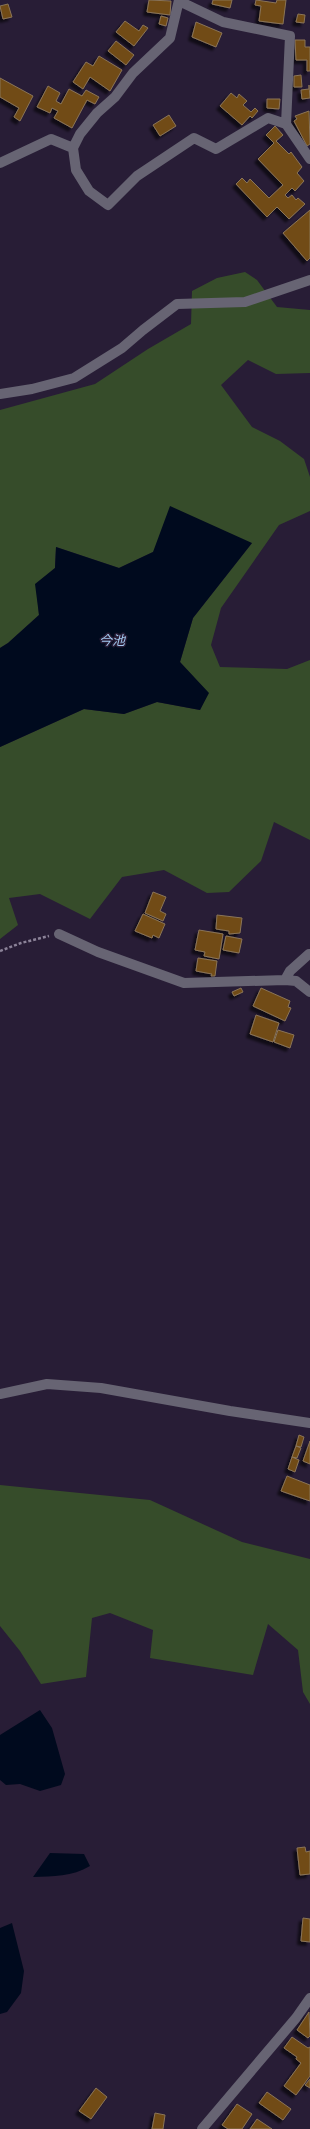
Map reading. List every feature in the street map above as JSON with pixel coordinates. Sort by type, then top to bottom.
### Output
[{"type":"street","points":[[286,124],[268,118],[216,149],[194,138],[137,176],[108,205],[89,191],[76,170],[73,148],[80,134],[97,113],[115,97],[134,73],[170,38],[179,0],[223,22],[290,36],[286,124],[310,159]]},
{"type":"street","points":[[0,163],[51,139],[73,148]]},
{"type":"street","points":[[0,394],[32,389],[74,378],[122,348],[177,304],[245,302],[310,280]]},
{"type":"street","points":[[59,934],[98,952],[184,983],[285,980],[296,981],[310,992]]},
{"type":"street","points":[[285,980],[290,971],[310,955]]},
{"type":"street","points":[[0,1394],[47,1384],[101,1388],[230,1411],[310,1423]]},
{"type":"street","points":[[202,2129],[296,2018],[310,1998]]},
{"type":"path","points":[[0,951],[21,943],[59,934]]},
{"type":"green space","points":[[245,272],[257,280],[277,307],[310,310],[310,373],[276,374],[248,360],[221,385],[252,427],[280,441],[304,459],[310,477],[310,511],[279,525],[221,608],[211,645],[220,667],[287,669],[310,660],[310,840],[274,822],[261,861],[229,892],[207,893],[164,870],[122,877],[90,919],[40,894],[9,898],[18,925],[0,939],[0,747],[84,709],[124,714],[157,702],[200,710],[208,693],[180,662],[193,618],[252,543],[153,552],[119,568],[56,547],[55,568],[36,584],[39,615],[8,643],[0,648],[0,410],[95,384],[148,349],[191,324],[192,291],[217,278]]},
{"type":"green space","points":[[0,1485],[150,1500],[242,1542],[310,1559],[310,1704],[303,1692],[298,1650],[268,1624],[253,1675],[150,1658],[153,1630],[110,1613],[92,1618],[86,1677],[41,1684],[20,1651],[0,1626]]},
{"type":"water","name":"今池","points":[[170,506],[252,543],[193,618],[180,662],[209,693],[200,710],[157,702],[124,714],[84,709],[0,747],[0,648],[8,643],[39,615],[35,584],[55,568],[56,547],[119,568],[153,552]]},
{"type":"water","points":[[40,1710],[52,1728],[65,1774],[61,1785],[40,1791],[20,1784],[6,1785],[0,1780],[0,1735]]},
{"type":"water","points":[[50,1853],[84,1854],[90,1866],[83,1870],[69,1874],[33,1877]]},
{"type":"water","points":[[12,1923],[24,1971],[21,1993],[7,2012],[0,2014],[0,1928]]},
{"type":"building","points":[[149,0],[171,1],[170,15],[147,12]]},
{"type":"building","points":[[213,0],[232,0],[230,8],[212,4]]},
{"type":"building","points":[[256,0],[276,3],[277,0],[286,0],[283,24],[259,21],[261,6],[255,5]]},
{"type":"building","points":[[8,4],[12,17],[3,19],[0,6]]},
{"type":"building","points":[[298,14],[305,15],[304,23],[296,22]]},
{"type":"building","points":[[161,16],[168,18],[166,26],[159,24]]},
{"type":"building","points":[[125,21],[139,31],[143,25],[148,28],[134,46],[116,32]]},
{"type":"building","points":[[196,22],[222,33],[216,47],[192,37]]},
{"type":"building","points":[[295,40],[305,40],[305,47],[310,47],[310,71],[307,71],[307,60],[296,60]]},
{"type":"building","points":[[116,41],[134,55],[126,65],[108,51]]},
{"type":"building","points":[[99,56],[122,70],[110,91],[90,77],[83,89],[73,82],[86,62],[93,66]]},
{"type":"building","points":[[301,75],[302,87],[294,87],[294,76]]},
{"type":"building","points":[[0,78],[33,96],[20,121],[14,117],[19,108],[0,97]]},
{"type":"building","points":[[309,85],[310,98],[302,99],[301,90],[309,89]]},
{"type":"building","points":[[48,86],[60,93],[56,101],[61,104],[69,89],[82,96],[86,90],[99,97],[95,104],[87,100],[72,128],[54,118],[58,111],[52,108],[50,113],[37,107]]},
{"type":"building","points":[[231,93],[237,98],[239,94],[247,101],[243,105],[251,112],[255,108],[258,111],[252,118],[250,116],[242,125],[220,106]]},
{"type":"building","points":[[267,99],[280,99],[279,109],[267,108]]},
{"type":"building","points":[[309,111],[310,144],[307,146],[294,121],[297,119],[295,116]]},
{"type":"building","points":[[169,115],[176,126],[160,136],[153,125]]},
{"type":"building","points":[[275,126],[283,135],[276,141],[289,154],[291,152],[302,167],[297,173],[304,181],[295,191],[292,188],[285,195],[288,198],[292,195],[296,200],[298,198],[305,204],[289,219],[277,207],[267,217],[236,184],[242,178],[247,183],[250,179],[269,198],[283,185],[258,159],[274,143],[266,135]]},
{"type":"building","points":[[310,210],[310,258],[307,261],[283,233]]},
{"type":"building","points":[[153,892],[166,897],[160,911],[166,914],[163,921],[145,913]]},
{"type":"building","points":[[143,914],[165,924],[159,938],[153,935],[152,938],[135,931]]},
{"type":"building","points":[[217,915],[242,918],[240,933],[229,934],[229,931],[216,929]]},
{"type":"building","points":[[199,930],[223,934],[219,959],[204,956],[205,952],[195,950]]},
{"type":"building","points":[[226,936],[242,939],[239,953],[223,950]]},
{"type":"building","points":[[198,958],[217,961],[215,976],[196,971]]},
{"type":"building","points":[[241,988],[243,992],[234,996],[232,992]]},
{"type":"building","points":[[261,988],[290,1001],[288,1007],[291,1008],[285,1021],[253,1006]]},
{"type":"building","points":[[256,1015],[279,1023],[273,1042],[250,1034]]},
{"type":"building","points":[[278,1030],[294,1035],[290,1048],[274,1042]]},
{"type":"building","points":[[299,1435],[304,1437],[301,1447],[296,1446]]},
{"type":"building","points":[[310,1441],[310,1464],[303,1461]]},
{"type":"building","points":[[296,1446],[301,1448],[297,1458],[292,1457]]},
{"type":"building","points":[[292,1457],[299,1460],[295,1472],[288,1469]]},
{"type":"building","points":[[287,1476],[310,1485],[310,1501],[281,1491]]},
{"type":"building","points":[[305,1847],[306,1852],[310,1851],[310,1874],[300,1875],[297,1848]]},
{"type":"building","points":[[303,1918],[310,1919],[310,1942],[301,1941]]},
{"type":"building","points":[[309,2012],[310,2036],[308,2038],[297,2030]]},
{"type":"building","points":[[292,2037],[308,2048],[310,2047],[310,2076],[296,2095],[284,2086],[301,2063],[296,2059],[297,2057],[284,2048]]},
{"type":"building","points":[[310,2079],[310,2088],[305,2085]]},
{"type":"building","points":[[96,2088],[107,2097],[91,2119],[79,2111]]},
{"type":"building","points":[[267,2092],[291,2109],[283,2120],[259,2103]]},
{"type":"building","points":[[237,2104],[252,2114],[242,2129],[228,2129],[222,2125]]},
{"type":"building","points":[[155,2113],[165,2115],[163,2129],[152,2129]]},
{"type":"building","points":[[257,2119],[272,2129],[250,2129]]}]
